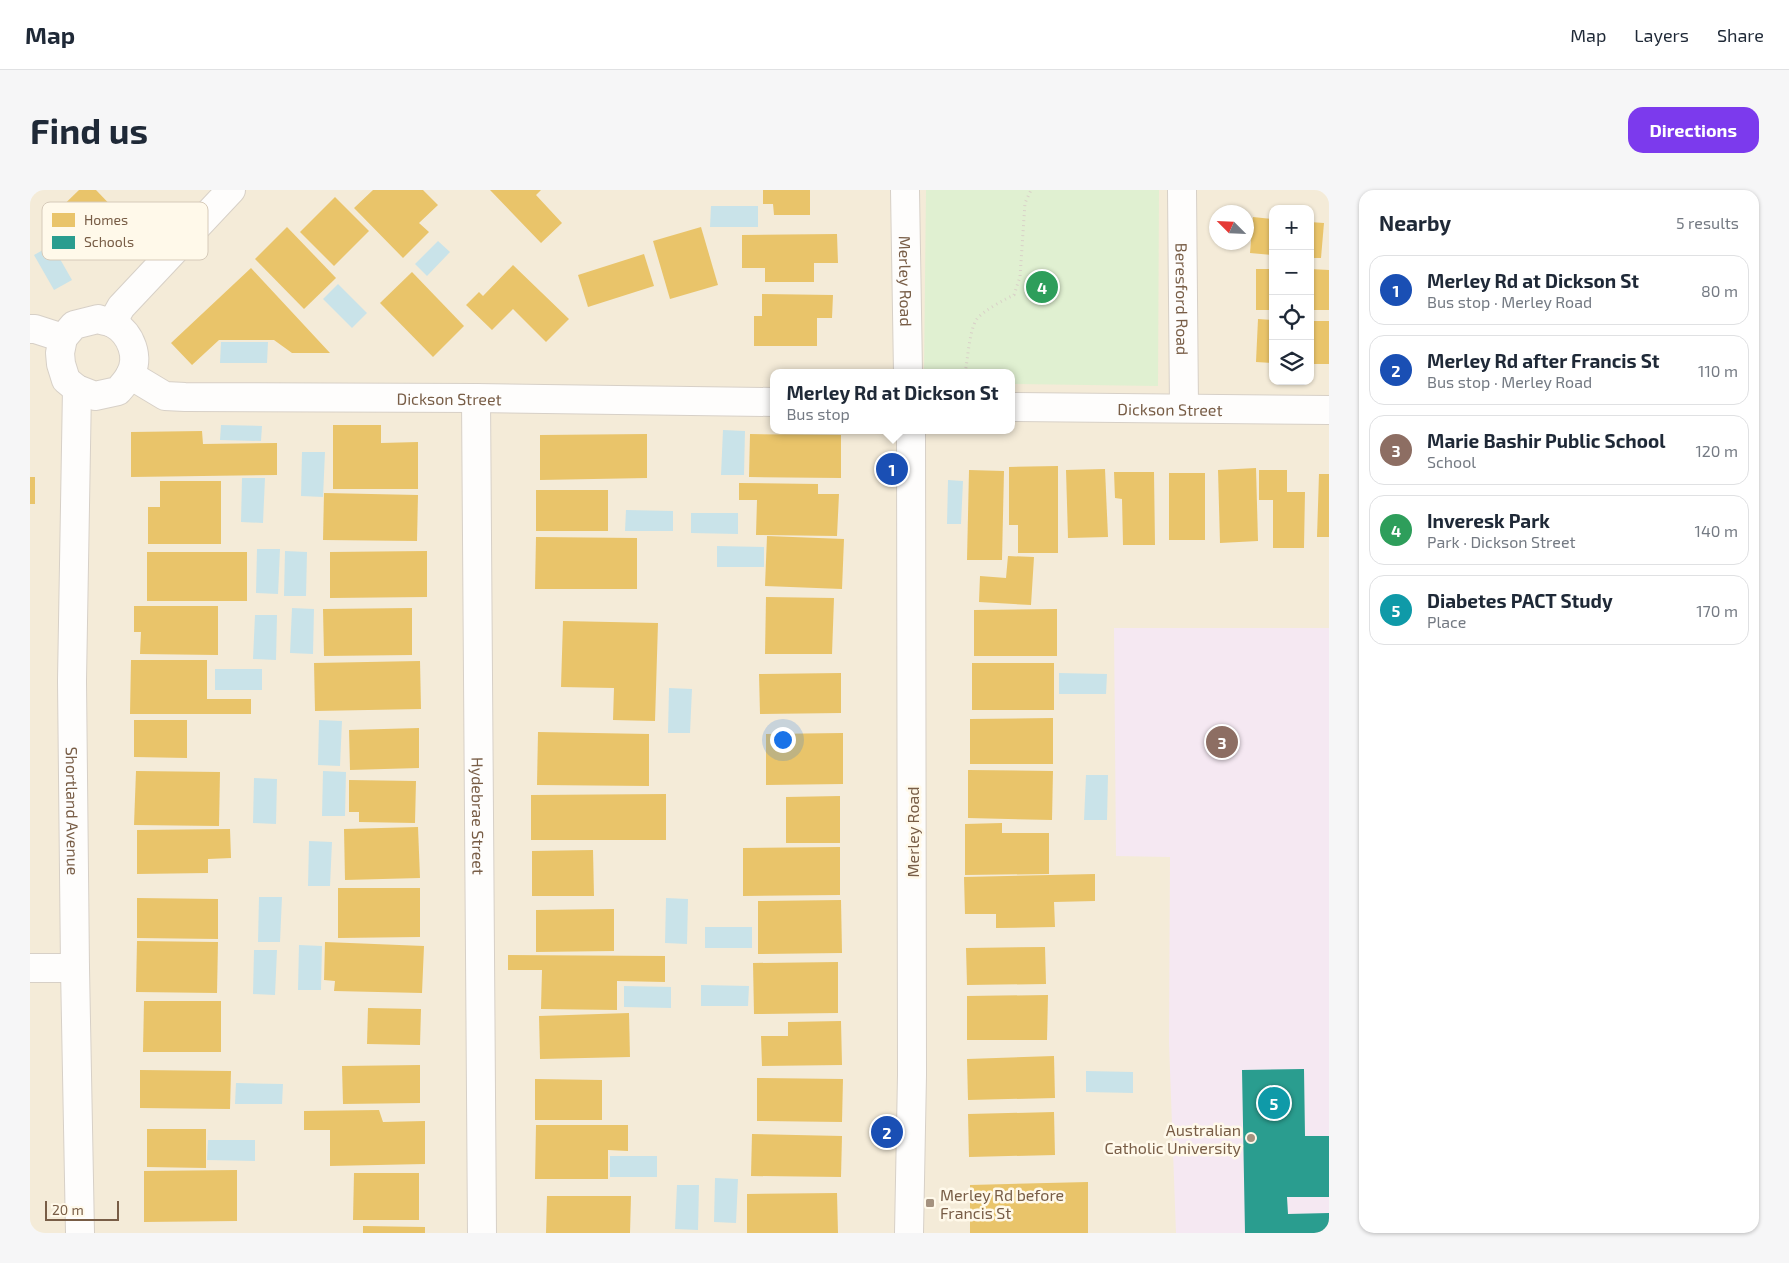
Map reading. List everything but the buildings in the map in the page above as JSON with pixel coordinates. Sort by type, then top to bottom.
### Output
[{"type":"street","points":[[208,214],[231,190]]},
{"type":"street","name":"Merley Road","points":[[905,190],[908,369]]},
{"type":"street","name":"Beresford Road","points":[[1182,190],[1184,408]]},
{"type":"street","points":[[112,323],[121,307],[165,260]]},
{"type":"street","points":[[98,319],[112,323],[123,331],[131,343],[135,358],[130,375],[118,391],[95,396],[77,389],[66,380],[61,364],[60,353],[63,338],[74,325],[98,319]]},
{"type":"street","points":[[30,329],[63,338]]},
{"type":"street","name":"Dickson Street","points":[[130,375],[166,396],[185,397],[770,402]]},
{"type":"street","name":"Shortland Avenue","points":[[77,389],[72,681],[80,1233]]},
{"type":"street","name":"Hydebrae Street","points":[[476,398],[482,1233]]},
{"type":"street","name":"Dickson Street","points":[[1015,407],[1329,410]]},
{"type":"street","name":"Merley Road","points":[[909,1233],[912,1075],[911,434]]},
{"type":"street","points":[[30,968],[75,968]]},
{"type":"path","points":[[966,369],[970,338],[978,319],[1014,294],[1020,277],[1025,203],[1031,190]]},
{"type":"shaded area","points":[[30,190],[1329,190],[1329,1233],[30,1233]]},
{"type":"shaded area","points":[[1114,628],[1329,628],[1329,1233],[1176,1233],[1169,1043],[1170,857],[1116,856]]},
{"type":"green space","points":[[926,190],[1159,190],[1158,386],[1015,384],[1015,369],[924,369]]},
{"type":"water","points":[[711,206],[758,206],[758,227],[710,227]]},
{"type":"water","points":[[438,241],[450,252],[427,276],[415,264]]},
{"type":"water","points":[[42,251],[42,260],[61,260],[72,280],[54,290],[34,255]]},
{"type":"water","points":[[338,284],[367,313],[352,328],[323,299]]},
{"type":"water","points":[[221,342],[268,342],[267,363],[220,363]]},
{"type":"water","points":[[221,425],[262,426],[261,441],[220,440]]},
{"type":"water","points":[[723,430],[745,431],[744,475],[721,475]]},
{"type":"water","points":[[302,452],[325,452],[323,497],[301,496]]},
{"type":"water","points":[[242,478],[265,478],[263,523],[241,522]]},
{"type":"water","points":[[948,480],[963,481],[961,524],[947,524]]},
{"type":"water","points":[[626,510],[673,511],[673,531],[625,531]]},
{"type":"water","points":[[691,513],[738,513],[738,534],[691,533]]},
{"type":"water","points":[[717,546],[764,547],[764,567],[717,567]]},
{"type":"water","points":[[257,549],[280,549],[278,594],[256,593]]},
{"type":"water","points":[[285,551],[307,552],[306,596],[284,596]]},
{"type":"water","points":[[292,608],[314,609],[313,654],[290,653]]},
{"type":"water","points":[[255,615],[277,615],[276,660],[253,659]]},
{"type":"water","points":[[215,669],[262,669],[262,690],[215,690]]},
{"type":"water","points":[[1059,673],[1107,674],[1106,694],[1059,694]]},
{"type":"water","points":[[669,688],[692,689],[690,733],[668,733]]},
{"type":"water","points":[[319,720],[342,721],[340,766],[318,765]]},
{"type":"water","points":[[323,771],[346,772],[345,816],[322,816]]},
{"type":"water","points":[[1086,775],[1108,775],[1107,820],[1084,820]]},
{"type":"water","points":[[254,778],[277,779],[276,824],[253,823]]},
{"type":"water","points":[[309,841],[332,842],[330,886],[308,886]]},
{"type":"water","points":[[259,897],[282,897],[280,942],[258,942]]},
{"type":"water","points":[[666,898],[688,899],[687,944],[665,943]]},
{"type":"water","points":[[705,927],[752,927],[752,948],[705,948]]},
{"type":"water","points":[[299,945],[322,946],[321,990],[298,990]]},
{"type":"water","points":[[254,950],[277,950],[275,995],[253,994]]},
{"type":"water","points":[[701,985],[749,986],[748,1006],[701,1006]]},
{"type":"water","points":[[624,986],[671,987],[671,1008],[624,1007]]},
{"type":"water","points":[[1086,1071],[1133,1072],[1133,1093],[1086,1092]]},
{"type":"water","points":[[236,1083],[283,1084],[282,1104],[235,1104]]},
{"type":"water","points":[[208,1140],[255,1140],[255,1161],[207,1160]]},
{"type":"water","points":[[610,1156],[657,1156],[657,1177],[610,1177]]},
{"type":"water","points":[[715,1178],[738,1179],[736,1223],[714,1222]]},
{"type":"water","points":[[677,1185],[699,1185],[698,1230],[675,1229]]},
{"type":"place","name":"Inveresk Park","points":[[1042,287]]},
{"type":"place","name":"Merley Rd at Dickson St","points":[[892,469]]},
{"type":"place","name":"Marie Bashir Public School","points":[[1222,742]]},
{"type":"place","name":"Diabetes PACT Study","points":[[1274,1103]]},
{"type":"place","name":"Merley Rd after Francis St","points":[[887,1132]]},
{"type":"place","name":"Australian Catholic University","points":[[1251,1138]]},
{"type":"place","name":"Merley Rd before Francis St","points":[[930,1203]]}]
